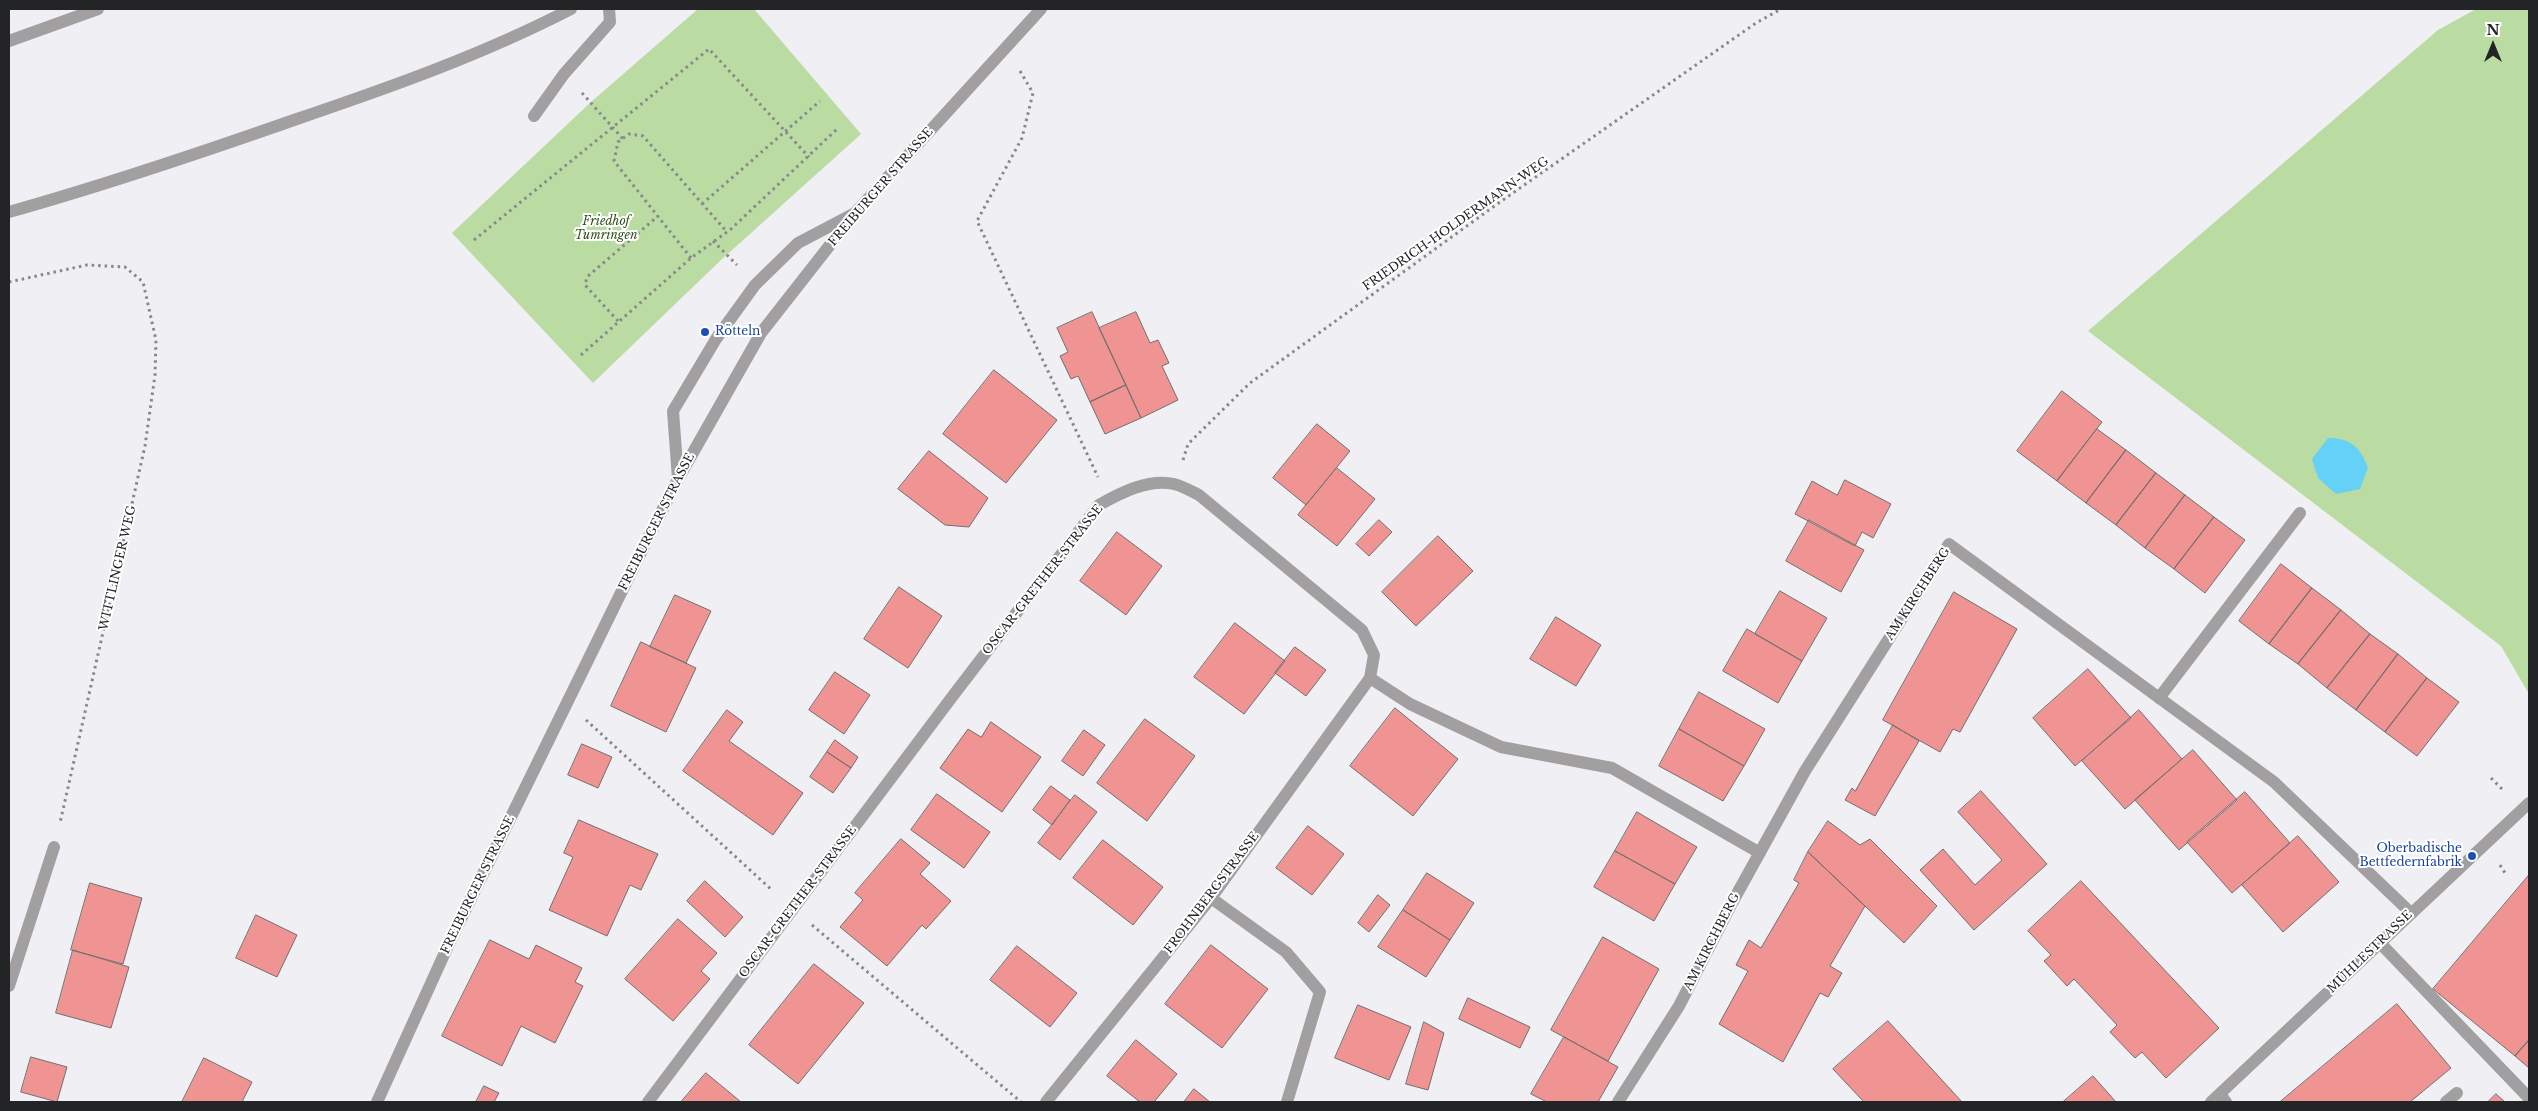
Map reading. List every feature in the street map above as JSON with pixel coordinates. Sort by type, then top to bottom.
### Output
[{"type":"street","points":[[9,40],[98,9]]},
{"type":"street","points":[[9,212],[202,152],[418,77],[537,26],[571,9]]},
{"type":"street","points":[[534,116],[564,74],[610,22],[609,9]]},
{"type":"street","name":"FREIBURGER STRASSE","points":[[377,1102],[452,937],[678,479],[761,333],[855,213],[1041,9]]},
{"type":"street","points":[[678,479],[672,411],[716,339],[755,285],[798,243],[855,213]]},
{"type":"street","name":"OSCAR-GRETHER-STRASSE","points":[[648,1102],[952,697],[1099,505],[1120,493],[1159,482],[1174,484],[1200,495],[1362,630],[1374,655],[1370,678]]},
{"type":"street","points":[[2159,698],[2300,513]]},
{"type":"street","name":"AM KIRCHBERG","points":[[1618,1102],[1679,1006],[1805,771],[1949,544],[2274,782],[2411,913]]},
{"type":"street","points":[[1370,678],[1410,704],[1501,747],[1612,768],[1760,853]]},
{"type":"street","name":"FROHNBERGSTRASSE","points":[[1046,1102],[1211,898],[1370,678]]},
{"type":"street","name":"MÜHLESTRASSE","points":[[2219,1100],[2411,913],[2529,802]]},
{"type":"street","points":[[9,986],[54,847]]},
{"type":"street","points":[[1211,898],[1286,952],[1320,992],[1286,1102]]},
{"type":"street","points":[[2380,943],[2529,1098]]},
{"type":"street","points":[[2446,1102],[2457,1093]]},
{"type":"path","name":"FRIEDRICH-HOLDERMANN-WEG","points":[[1174,484],[1188,444],[1250,383],[1500,202],[1756,23],[1781,9]]},
{"type":"path","points":[[1006,47],[1033,93],[1022,138],[977,221],[1108,500]]},
{"type":"path","points":[[474,240],[709,49],[809,157]]},
{"type":"path","points":[[582,93],[623,139]]},
{"type":"path","points":[[702,204],[820,100]]},
{"type":"path","points":[[581,354],[691,258],[727,232],[837,130]]},
{"type":"path","points":[[691,258],[614,161],[618,142],[629,134],[643,136],[727,232]]},
{"type":"path","points":[[618,320],[585,285],[587,276],[658,216]]},
{"type":"path","points":[[713,241],[732,260]]},
{"type":"path","name":"WITTLINGER WEG","points":[[9,282],[86,265],[125,267],[143,282],[156,340],[154,375],[145,446],[54,847]]},
{"type":"green space","name":"Friedhof Tumringen","points":[[698,9],[754,9],[861,134],[721,260],[593,383],[452,233],[591,102]]},
{"type":"green space","points":[[2476,9],[2529,9],[2529,694],[2501,646],[2088,331],[2438,30]]},
{"type":"water","points":[[2328,438],[2349,442],[2362,454],[2368,468],[2360,489],[2336,494],[2318,478],[2312,459]]},
{"type":"building","points":[[1092,312],[1126,385],[1090,402],[1078,376],[1071,379],[1060,356],[1068,352],[1057,328]]},
{"type":"building","points":[[1136,312],[1150,343],[1158,340],[1169,363],[1162,366],[1178,400],[1141,418],[1099,328]]},
{"type":"building","points":[[994,370],[1057,420],[1006,483],[943,434]]},
{"type":"building","points":[[1126,385],[1141,418],[1105,434],[1090,402]]},
{"type":"building","points":[[2062,391],[2102,422],[2057,481],[2017,451]]},
{"type":"building","points":[[1317,424],[1350,451],[1306,505],[1273,478]]},
{"type":"building","points":[[2097,429],[2126,450],[2086,503],[2057,481]]},
{"type":"building","points":[[2126,450],[2156,473],[2116,525],[2086,503]]},
{"type":"building","points":[[929,451],[988,498],[969,527],[945,525],[898,489]]},
{"type":"building","points":[[1337,468],[1375,499],[1337,546],[1298,515]]},
{"type":"building","points":[[2156,473],[2185,495],[2145,548],[2116,525]]},
{"type":"building","points":[[1845,480],[1891,504],[1873,538],[1862,532],[1855,546],[1795,514],[1812,481],[1837,495]]},
{"type":"building","points":[[2185,495],[2214,517],[2174,569],[2145,548]]},
{"type":"building","points":[[2214,517],[2245,540],[2205,593],[2174,569]]},
{"type":"building","points":[[1379,520],[1392,532],[1369,556],[1356,544]]},
{"type":"building","points":[[1809,520],[1864,550],[1841,592],[1786,561]]},
{"type":"building","points":[[1117,532],[1162,566],[1126,615],[1080,581]]},
{"type":"building","points":[[1438,536],[1473,571],[1416,626],[1382,592]]},
{"type":"building","points":[[2281,564],[2312,588],[2269,644],[2239,621]]},
{"type":"building","points":[[899,587],[942,616],[908,668],[864,639]]},
{"type":"building","points":[[2312,588],[2341,610],[2298,664],[2269,644]]},
{"type":"building","points":[[1780,591],[1827,618],[1802,661],[1755,634]]},
{"type":"building","points":[[1954,592],[2017,629],[1960,732],[1953,729],[1940,752],[1883,720]]},
{"type":"building","points":[[675,595],[711,611],[686,663],[650,647]]},
{"type":"building","points":[[2341,610],[2370,634],[2327,688],[2298,664]]},
{"type":"building","points":[[1556,617],[1601,645],[1576,686],[1530,659]]},
{"type":"building","points":[[1235,623],[1285,661],[1244,714],[1194,677]]},
{"type":"building","points":[[1747,629],[1802,661],[1778,703],[1723,671]]},
{"type":"building","points":[[2370,634],[2398,654],[2356,710],[2327,688]]},
{"type":"building","points":[[641,642],[696,668],[666,732],[611,706]]},
{"type":"building","points":[[1295,647],[1326,670],[1306,696],[1275,673]]},
{"type":"building","points":[[2398,654],[2427,678],[2385,732],[2356,710]]},
{"type":"building","points":[[2088,669],[2131,718],[2075,766],[2033,718]]},
{"type":"building","points":[[835,672],[870,695],[844,734],[809,710]]},
{"type":"building","points":[[2427,678],[2459,702],[2417,756],[2385,732]]},
{"type":"building","points":[[1699,692],[1765,729],[1744,766],[1679,729]]},
{"type":"building","points":[[1395,708],[1458,759],[1413,816],[1350,766]]},
{"type":"building","points":[[727,710],[743,722],[729,741],[803,793],[773,835],[683,771]]},
{"type":"building","points":[[2139,710],[2182,759],[2125,809],[2082,761]]},
{"type":"building","points":[[1145,719],[1195,756],[1147,821],[1097,783]]},
{"type":"building","points":[[991,722],[1041,757],[1002,812],[940,768],[968,729],[981,737]]},
{"type":"building","points":[[1893,725],[1919,741],[1875,816],[1845,800],[1852,788],[1855,791]]},
{"type":"building","points":[[1679,729],[1744,766],[1723,801],[1659,766]]},
{"type":"building","points":[[1084,730],[1105,745],[1083,776],[1062,761]]},
{"type":"building","points":[[835,740],[858,757],[851,768],[827,752]]},
{"type":"building","points":[[582,744],[612,757],[598,788],[568,775]]},
{"type":"building","points":[[2193,750],[2237,800],[2179,850],[2135,800]]},
{"type":"building","points":[[827,752],[851,768],[833,793],[810,777]]},
{"type":"building","points":[[1051,786],[1070,800],[1052,825],[1033,810]]},
{"type":"building","points":[[1981,791],[2047,864],[1974,930],[1920,870],[1943,849],[1975,885],[2002,860],[1958,812]]},
{"type":"building","points":[[2245,792],[2290,843],[2232,893],[2187,842]]},
{"type":"building","points":[[937,794],[990,832],[964,868],[911,830]]},
{"type":"building","points":[[1075,795],[1097,812],[1060,860],[1038,843]]},
{"type":"building","points":[[1637,812],[1697,847],[1675,884],[1615,851]]},
{"type":"building","points":[[579,820],[658,854],[641,890],[630,885],[607,936],[549,910],[573,857],[564,853]]},
{"type":"building","points":[[1828,821],[1860,845],[1870,839],[1937,906],[1904,943],[1808,852]]},
{"type":"building","points":[[1308,826],[1344,854],[1312,895],[1276,868]]},
{"type":"building","points":[[2298,836],[2339,882],[2283,932],[2242,885]]},
{"type":"building","points":[[901,839],[930,863],[920,874],[951,901],[926,929],[922,925],[887,966],[840,927],[863,900],[855,893]]},
{"type":"building","points":[[1103,840],[1163,887],[1133,925],[1073,878]]},
{"type":"building","points":[[1615,851],[1675,884],[1654,921],[1594,887]]},
{"type":"building","points":[[1808,852],[1865,906],[1830,966],[1842,973],[1828,997],[1820,993],[1783,1062],[1719,1024],[1748,971],[1736,965],[1749,940],[1761,948],[1799,883],[1794,880]]},
{"type":"building","points":[[1427,873],[1474,903],[1450,940],[1403,910]]},
{"type":"building","points":[[2529,875],[2529,1040],[2515,1056],[2433,989]]},
{"type":"building","points":[[705,881],[743,917],[725,937],[687,901]]},
{"type":"building","points":[[2081,881],[2219,1028],[2166,1078],[2142,1052],[2135,1058],[2110,1032],[2117,1025],[2074,979],[2067,986],[2044,961],[2051,955],[2028,931]]},
{"type":"building","points":[[90,883],[142,898],[123,964],[71,950]]},
{"type":"building","points":[[1378,895],[1390,905],[1369,932],[1358,923]]},
{"type":"building","points":[[1403,910],[1450,940],[1426,977],[1378,947]]},
{"type":"building","points":[[256,915],[297,935],[277,977],[236,958]]},
{"type":"building","points":[[678,919],[717,953],[701,971],[710,979],[673,1021],[625,979]]},
{"type":"building","points":[[1603,937],[1659,969],[1608,1061],[1551,1030]]},
{"type":"building","points":[[490,940],[529,959],[536,945],[582,968],[575,982],[583,986],[555,1043],[521,1026],[502,1066],[442,1036]]},
{"type":"building","points":[[1211,945],[1268,989],[1222,1048],[1165,1004]]},
{"type":"building","points":[[1017,946],[1077,993],[1050,1027],[990,980]]},
{"type":"building","points":[[73,950],[129,967],[111,1028],[56,1013]]},
{"type":"building","points":[[814,964],[864,1003],[798,1084],[749,1045]]},
{"type":"building","points":[[1468,998],[1530,1027],[1520,1048],[1459,1019]]},
{"type":"building","points":[[2397,1004],[2451,1068],[2410,1102],[2280,1102]]},
{"type":"building","points":[[1358,1005],[1411,1027],[1389,1080],[1335,1058]]},
{"type":"building","points":[[1888,1021],[1962,1102],[1864,1102],[1833,1069]]},
{"type":"building","points":[[1424,1022],[1444,1033],[1428,1090],[1406,1084]]},
{"type":"building","points":[[1564,1037],[1618,1067],[1598,1102],[1547,1102],[1531,1094]]},
{"type":"building","points":[[1136,1040],[1177,1074],[1154,1102],[1140,1102],[1107,1076]]},
{"type":"building","points":[[2529,1040],[2529,1068],[2515,1056]]},
{"type":"building","points":[[31,1057],[67,1067],[57,1102],[21,1092]]},
{"type":"building","points":[[204,1058],[252,1082],[242,1102],[182,1102]]},
{"type":"building","points":[[706,1073],[741,1102],[681,1102]]},
{"type":"building","points":[[2093,1076],[2116,1102],[2063,1102]]},
{"type":"building","points":[[484,1086],[499,1093],[494,1102],[476,1102]]},
{"type":"building","points":[[1194,1089],[1210,1102],[1184,1102]]},
{"type":"building","points":[[2496,1094],[2505,1102],[2488,1102]]},
{"type":"place","name":"Rötteln","points":[[705,332]]},
{"type":"place","name":"Oberbadische Bettfedernfabrik","points":[[2472,856]]}]
